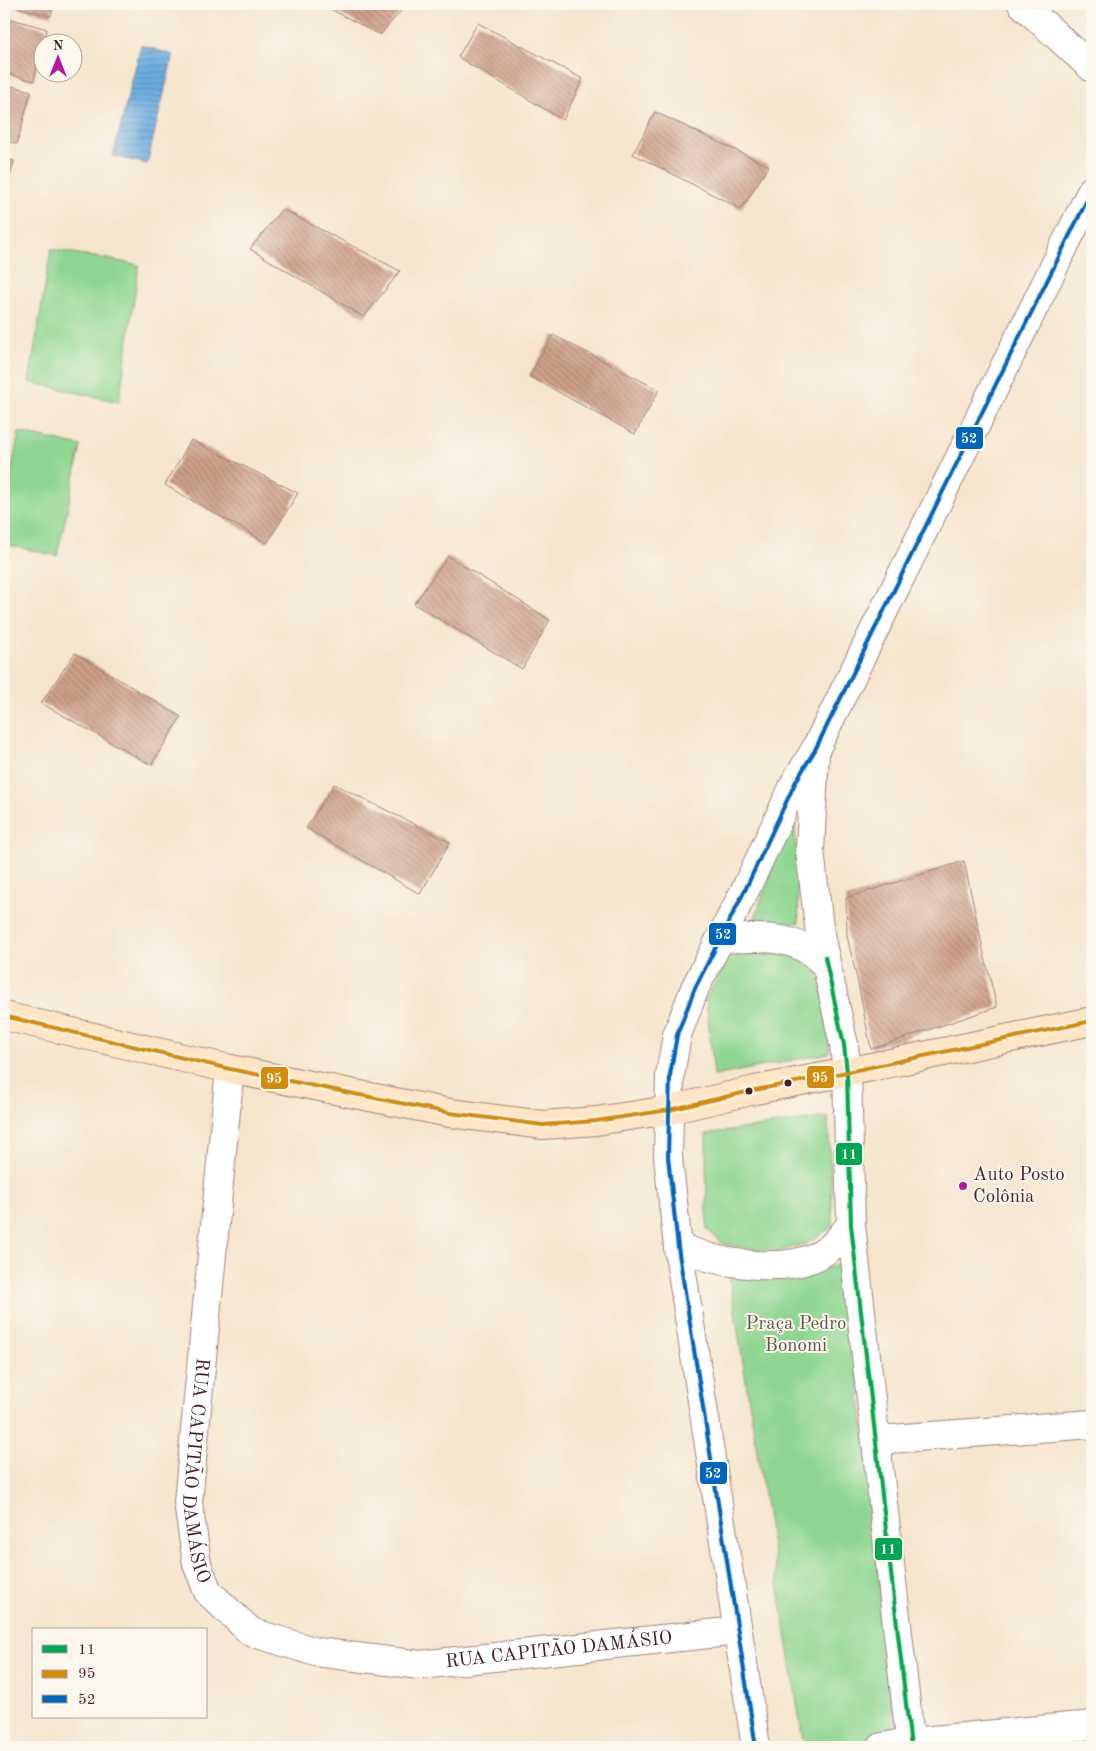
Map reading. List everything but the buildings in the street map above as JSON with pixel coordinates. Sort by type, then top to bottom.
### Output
[{"type":"main road","points":[[4,1016],[230,1069],[450,1113],[543,1124],[596,1121],[669,1110],[754,1090],[1092,1021]]},
{"type":"street","points":[[1022,4],[1092,68]]},
{"type":"street","points":[[756,1747],[678,1246],[668,1157],[670,1075],[677,1035],[695,988],[747,886],[796,781],[815,750],[1092,190]]},
{"type":"street","points":[[815,750],[810,851],[820,935],[840,1021],[847,1072],[851,1225],[911,1745]]},
{"type":"street","points":[[720,939],[765,938],[787,942],[809,950],[826,965]]},
{"type":"street","name":"RUA CAPITÃO DAMÁSIO","points":[[230,1069],[188,1502],[197,1564],[208,1592],[251,1632],[316,1652],[420,1665],[737,1631]]},
{"type":"street","points":[[678,1246],[710,1258],[752,1264],[778,1265],[804,1261],[827,1250],[851,1225]]},
{"type":"street","points":[[877,1440],[1092,1424]]},
{"type":"street","points":[[882,1747],[1092,1725]]},
{"type":"green space","points":[[51,249],[139,265],[119,402],[29,382]]},
{"type":"green space","points":[[19,432],[81,446],[57,556],[4,544],[4,510]]},
{"type":"green space","points":[[794,806],[799,923],[754,920]]},
{"type":"green space","points":[[764,948],[785,949],[817,971],[830,1016],[829,1053],[714,1076],[706,998],[728,960],[743,953]]},
{"type":"green space","points":[[828,1117],[833,1226],[806,1244],[779,1251],[753,1249],[722,1243],[707,1229],[706,1134]]},
{"type":"green space","name":"Praça Pedro Bonomi","points":[[846,1261],[897,1747],[804,1747],[728,1269],[789,1275],[819,1272]]},
{"type":"water","points":[[141,45],[173,55],[147,164],[113,156]]},
{"type":"transit line","name":"52","points":[[756,1747],[678,1247],[668,1157],[670,1075],[677,1035],[695,988],[747,886],[796,781],[815,750],[1092,190]]},
{"type":"transit line","name":"11","points":[[825,957],[844,1045],[847,1072],[851,1225],[911,1747]]},
{"type":"transit line","name":"95","points":[[4,1016],[230,1069],[450,1113],[543,1125],[596,1121],[669,1110],[755,1090],[1092,1021]]},
{"type":"place","name":"Auto Posto Colônia","points":[[963,1186]]}]
